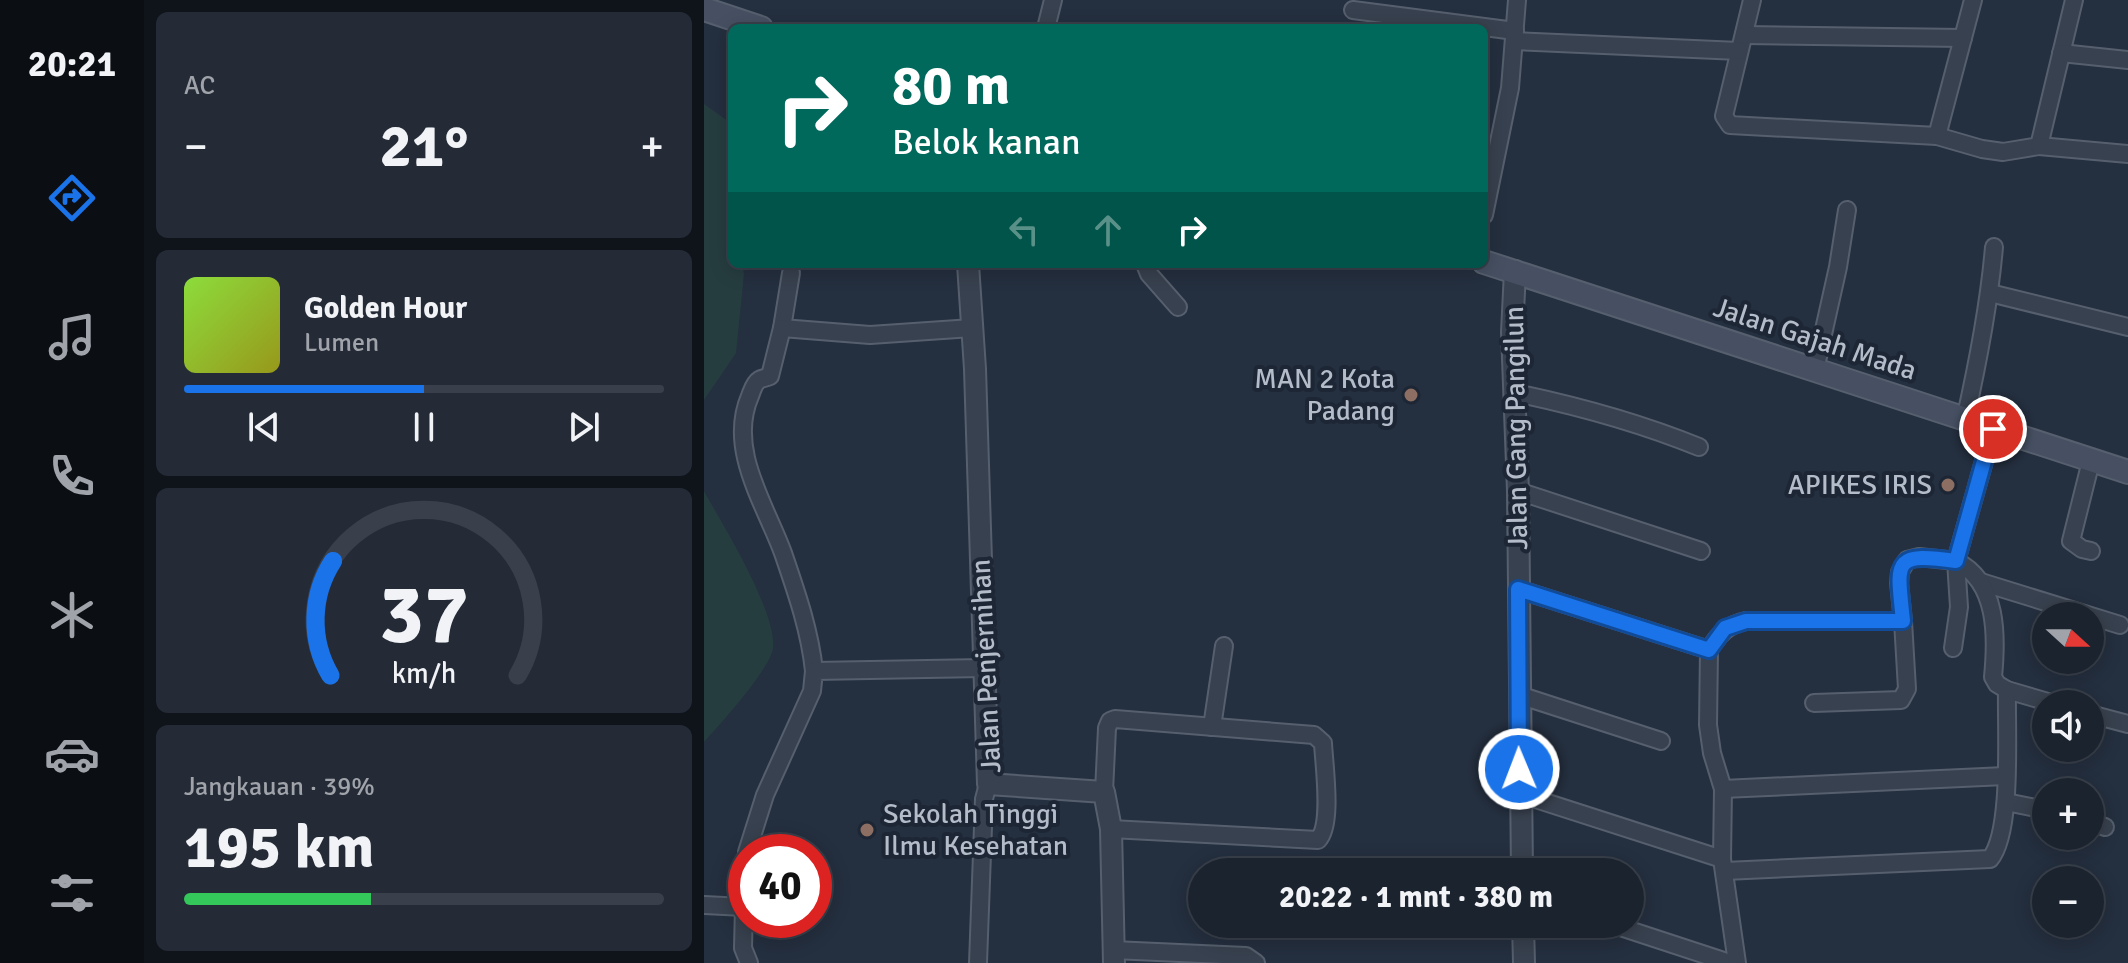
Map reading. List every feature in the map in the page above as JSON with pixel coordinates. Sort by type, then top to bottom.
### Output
[{"type":"main road","points":[[714,8],[745,24]]},
{"type":"main road","name":"Jalan Gajah Mada","points":[[1488,263],[2128,472]]},
{"type":"street","points":[[1047,24],[1053,0]]},
{"type":"street","points":[[1488,195],[1510,88],[1517,0]]},
{"type":"street","points":[[1752,0],[1724,116],[1730,125],[1937,136],[2003,152],[2039,146],[2128,154]]},
{"type":"street","points":[[1937,136],[1973,0]]},
{"type":"street","points":[[2039,146],[2074,0]]},
{"type":"street","points":[[1353,10],[1440,24]]},
{"type":"street","points":[[1488,32],[1515,36],[1741,43],[1963,38]]},
{"type":"street","points":[[2061,53],[2128,60]]},
{"type":"street","points":[[1815,370],[1847,210]]},
{"type":"street","points":[[1965,420],[1980,354],[1994,247]]},
{"type":"street","name":"Jalan Penjernihan","points":[[968,268],[988,784],[1104,792]]},
{"type":"street","points":[[1147,268],[1178,307]]},
{"type":"street","name":"Jalan Gang Pangilun","points":[[1515,271],[1512,332],[1518,491],[1522,858]]},
{"type":"street","points":[[752,834],[765,795],[812,691],[814,671],[812,649],[799,604],[745,459],[743,435],[746,405],[757,382],[770,376],[791,273]]},
{"type":"street","points":[[1990,293],[2128,327]]},
{"type":"street","points":[[782,328],[870,335],[972,328]]},
{"type":"street","points":[[1516,393],[1566,404],[1668,434],[1699,447]]},
{"type":"street","points":[[1953,648],[1959,607],[1956,561],[1993,429]]},
{"type":"street","points":[[2091,461],[2071,541],[2091,551]]},
{"type":"street","points":[[1518,491],[1701,551]]},
{"type":"street","points":[[1814,703],[1901,700],[1907,689],[1900,572],[1907,560],[1919,557],[1956,561],[1967,566],[1981,582],[1993,616],[1993,677],[1997,684],[2007,690],[2032,697]]},
{"type":"street","points":[[1981,582],[2120,625]]},
{"type":"street","points":[[1518,589],[1709,650]]},
{"type":"street","points":[[1737,963],[1723,865],[1723,789],[1712,753],[1708,725],[1709,650],[1725,628],[1746,621],[1903,621]]},
{"type":"street","points":[[1212,727],[1224,646]]},
{"type":"street","points":[[814,671],[983,668]]},
{"type":"street","points":[[1520,794],[1723,865],[1990,859],[1998,851],[2006,802],[2007,690]]},
{"type":"street","points":[[1519,695],[1661,741]]},
{"type":"street","points":[[2104,718],[2128,724]]},
{"type":"street","points":[[1111,829],[1318,840],[1326,820],[1323,743],[1318,737],[1110,721],[1104,792],[1111,829],[1114,956],[1246,956],[1256,963]]},
{"type":"street","points":[[1723,789],[2005,776]]},
{"type":"street","points":[[978,963],[984,799],[988,784]]},
{"type":"street","points":[[2006,802],[2032,807]]},
{"type":"street","points":[[704,905],[728,906]]},
{"type":"street","points":[[1644,935],[1730,963]]},
{"type":"street","points":[[743,938],[743,948],[749,963]]},
{"type":"street","points":[[1523,938],[1524,963]]},
{"type":"green space","points":[[704,104],[728,121],[728,268],[743,268],[744,274],[736,353],[704,400]]},
{"type":"green space","points":[[704,491],[758,591],[772,632],[773,648],[754,682],[704,742]]},
{"type":"place","name":"MAN 2 Kota Padang","points":[[1411,395]]},
{"type":"place","name":"APIKES IRIS","points":[[1948,485]]},
{"type":"place","name":"Sekolah Tinggi Ilmu Kesehatan","points":[[867,830]]},
{"type":"route","points":[[1519,769],[1518,589],[1709,650],[1725,628],[1746,621],[1903,621],[1899,583],[1903,564],[1910,558],[1919,557],[1956,561],[1993,429]]}]
